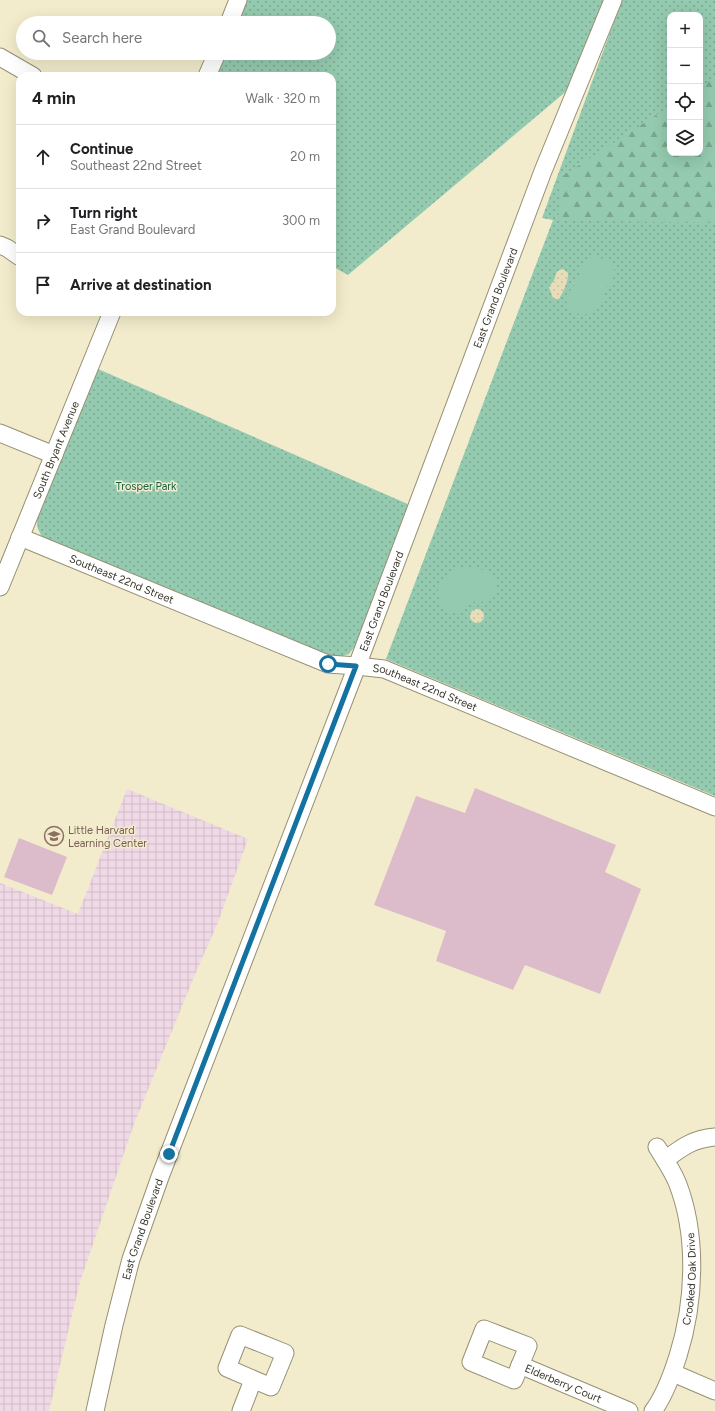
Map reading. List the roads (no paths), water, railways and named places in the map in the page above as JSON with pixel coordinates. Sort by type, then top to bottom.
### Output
[{"type":"street","points":[[232,16],[238,0]]},
{"type":"street","name":"East Grand Boulevard","points":[[95,1411],[114,1325],[132,1259],[150,1207],[543,171],[613,0]]},
{"type":"street","points":[[0,57],[26,72]]},
{"type":"street","points":[[209,72],[214,60]]},
{"type":"street","points":[[0,245],[16,254]]},
{"type":"street","name":"South Bryant Avenue","points":[[0,587],[110,316]]},
{"type":"street","points":[[0,433],[54,455]]},
{"type":"street","name":"Southeast 22nd Street","points":[[20,537],[328,664],[384,670],[715,807]]},
{"type":"street","name":"Crooked Oak Drive","points":[[653,1411],[660,1402],[672,1373],[685,1332],[690,1303],[693,1266],[686,1210],[676,1182],[661,1153],[679,1149],[700,1138],[715,1137]]},
{"type":"street","name":"Elderberry Court","points":[[520,1365],[629,1411]]},
{"type":"street","points":[[672,1373],[715,1391]]},
{"type":"street","points":[[241,1411],[253,1380]]},
{"type":"place","name":"Little Harvard Learning Center","points":[[54,836]]},
{"type":"park label","name":"Trosper Park","points":[[146,486]]}]
